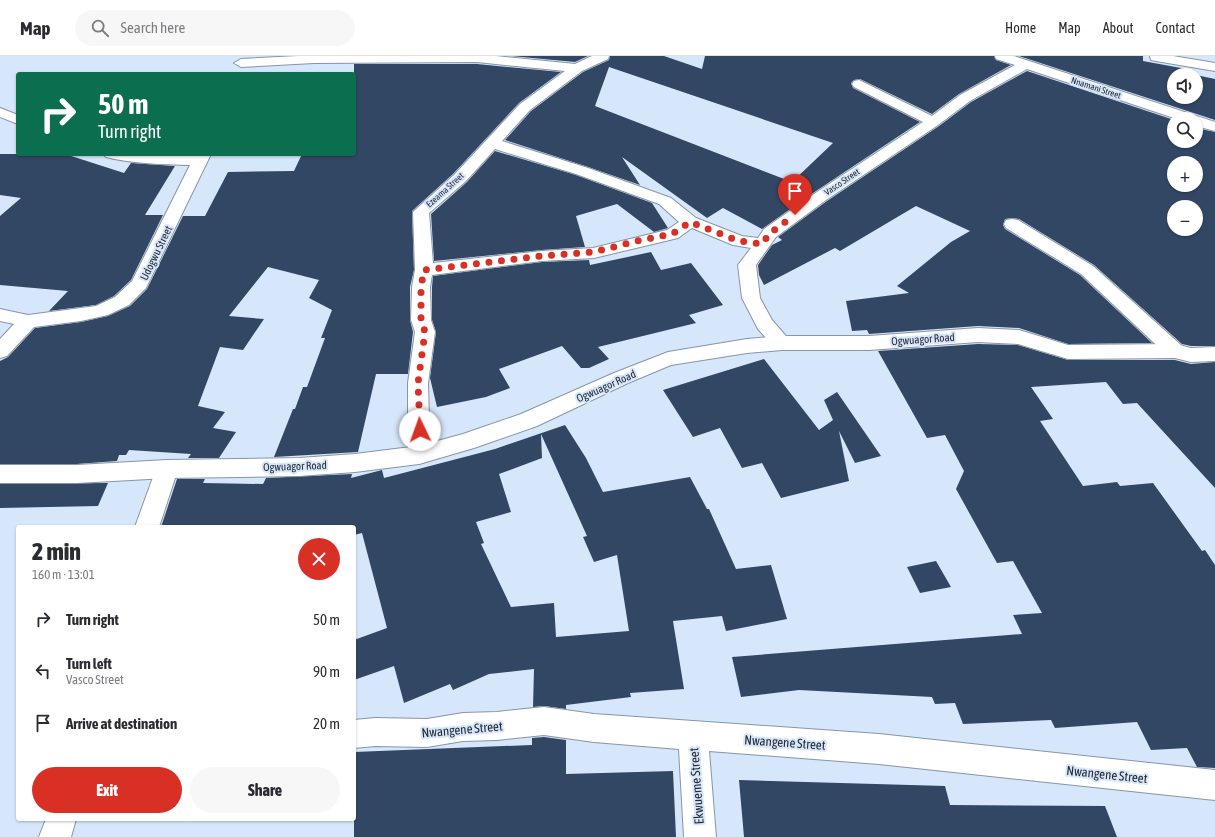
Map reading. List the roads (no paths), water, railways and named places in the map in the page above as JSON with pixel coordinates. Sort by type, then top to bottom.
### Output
[{"type":"street","name":"Ezeama Street","points":[[419,455],[418,383],[425,332],[421,320],[421,287],[424,270],[421,212],[460,178],[525,107],[577,68],[603,56]]},
{"type":"street","name":"Nnamani Street","points":[[1001,56],[1024,65],[1169,112]]},
{"type":"street","points":[[1156,57],[1215,67]]},
{"type":"street","points":[[240,64],[321,59],[478,58],[577,68]]},
{"type":"street","name":"Vasco Street","points":[[782,342],[765,324],[751,298],[747,265],[770,233],[820,197],[933,122],[965,98],[1024,65]]},
{"type":"street","points":[[859,84],[933,122]]},
{"type":"street","points":[[0,112],[16,119]]},
{"type":"street","points":[[1203,123],[1215,127]]},
{"type":"street","points":[[491,144],[582,171],[665,201],[690,222],[739,241],[762,244]]},
{"type":"street","points":[[126,156],[142,158],[201,157]]},
{"type":"street","name":"Udogwu Street","points":[[0,315],[28,321],[81,315],[101,311],[122,301],[140,284],[190,185],[201,157]]},
{"type":"street","points":[[424,270],[542,256],[594,252],[672,234],[690,222]]},
{"type":"street","points":[[1012,224],[1087,270],[1175,351]]},
{"type":"street","points":[[0,351],[28,321]]},
{"type":"street","name":"Ogwuagor Road","points":[[0,474],[77,474],[167,469],[347,464],[419,455],[466,442],[529,420],[668,359],[747,346],[782,342],[869,343],[978,335],[1019,337],[1068,352],[1175,351],[1191,355],[1215,354]]},
{"type":"street","points":[[148,525],[167,469]]},
{"type":"street","name":"Nwangene Street","points":[[356,734],[375,732],[427,733],[463,727],[497,726],[544,721],[594,728],[879,749],[1215,785]]},
{"type":"street","name":"Ekwueme Street","points":[[693,736],[700,837]]},
{"type":"street","points":[[55,837],[60,821]]}]
